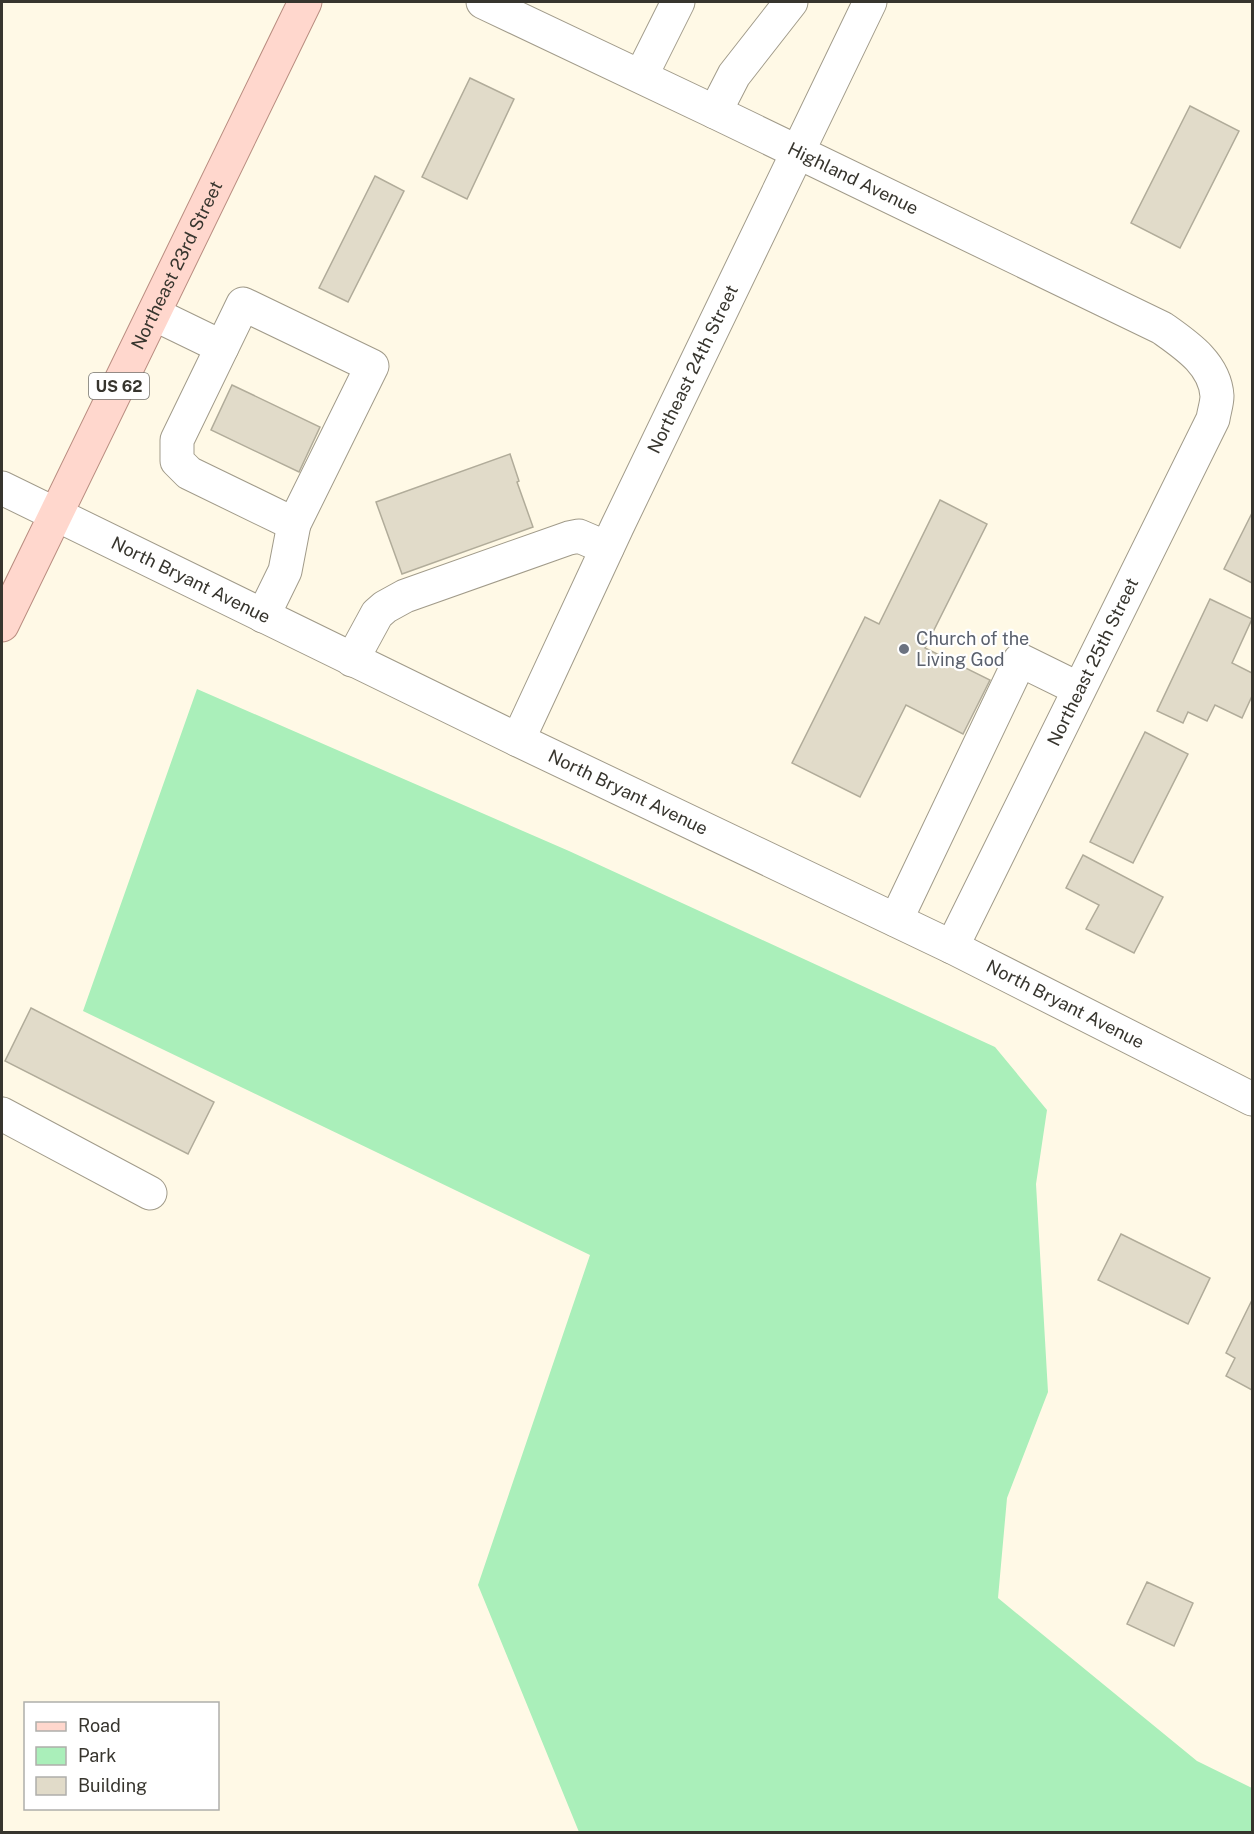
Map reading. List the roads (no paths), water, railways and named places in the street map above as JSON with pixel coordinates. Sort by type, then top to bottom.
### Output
[{"type":"main road","name":"Northeast 23rd Street","points":[[2,625],[305,2]]},
{"type":"street","name":"Highland Avenue","points":[[483,2],[1162,328],[1193,351],[1211,373]]},
{"type":"street","points":[[641,76],[678,2]]},
{"type":"street","points":[[715,112],[734,75],[791,2]]},
{"type":"street","name":"Northeast 24th Street","points":[[518,740],[607,548],[870,2]]},
{"type":"street","points":[[263,616],[285,571],[294,524],[372,366],[243,304],[177,440],[177,461],[189,474],[294,524]]},
{"type":"street","points":[[154,314],[222,347]]},
{"type":"street","name":"Northeast 25th Street","points":[[952,947],[1213,419],[1217,396],[1211,373]]},
{"type":"street","name":"North Bryant Avenue","points":[[2,488],[352,660],[952,947],[1252,1099]]},
{"type":"street","points":[[352,660],[377,614],[405,596],[569,538],[579,536],[607,548]]},
{"type":"street","points":[[896,920],[1020,660],[1079,689]]},
{"type":"street","points":[[2,1114],[150,1193]]},
{"type":"place","name":"Church of the Living God","points":[[904,649]]}]
